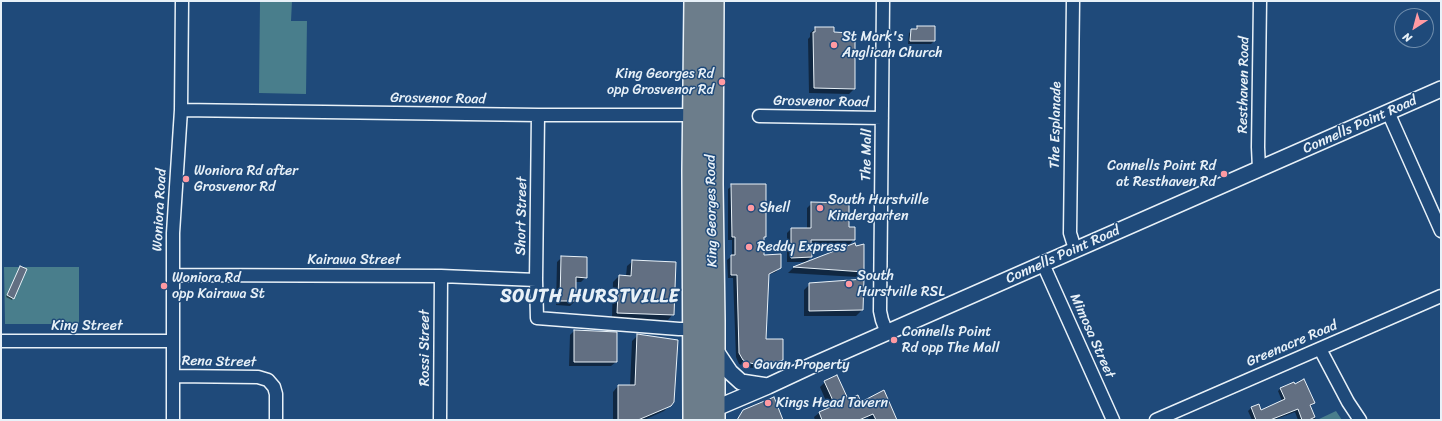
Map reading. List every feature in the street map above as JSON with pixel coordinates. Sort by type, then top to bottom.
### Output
[{"type":"highway","name":"King Georges Road","points":[[695,1],[694,329],[700,417]]},
{"type":"highway","name":"King Georges Road","points":[[700,417],[714,348],[712,184],[713,1]]},
{"type":"street","name":"Woniora Road","points":[[173,420],[174,227],[181,110],[182,1]]},
{"type":"street","name":"The Mall","points":[[884,1],[880,311],[887,333]]},
{"type":"street","name":"The Esplanade","points":[[1073,1],[1070,233],[1075,249]]},
{"type":"street","name":"Resthaven Road","points":[[1259,169],[1260,1]]},
{"type":"street","name":"Connells Point Road","points":[[700,417],[812,365],[1441,89]]},
{"type":"street","name":"Grosvenor Road","points":[[181,110],[694,116]]},
{"type":"street","points":[[1388,112],[1441,231]]},
{"type":"street","name":"Short Street","points":[[538,115],[537,318],[694,329]]},
{"type":"street","name":"Grosvenor Road","points":[[759,116],[882,118]]},
{"type":"street","name":"Mimosa Street","points":[[1043,264],[1113,420]]},
{"type":"street","name":"Kairawa Street","points":[[173,275],[441,276],[536,280]]},
{"type":"street","name":"Rossi Street","points":[[440,420],[441,276]]},
{"type":"street","name":"Greenacre Road","points":[[1156,420],[1441,296]]},
{"type":"street","name":"King Street","points":[[1,341],[173,341]]},
{"type":"street","points":[[714,348],[730,372],[741,382],[768,386]]},
{"type":"street","points":[[1320,349],[1360,420]]},
{"type":"street","name":"Rena Street","points":[[174,376],[258,377],[268,380],[274,387],[276,394],[276,420]]},
{"type":"green space","points":[[260,1],[292,1],[291,21],[307,21],[306,94],[259,93]]},
{"type":"green space","points":[[4,267],[79,267],[79,324],[5,324]]},
{"type":"green space","points":[[1336,411],[1342,420],[1319,419]]},
{"type":"building","points":[[917,26],[935,26],[935,41],[910,41],[911,29],[917,29]]},
{"type":"building","points":[[815,27],[834,27],[834,32],[855,34],[855,89],[814,88],[813,32],[815,32]]},
{"type":"building","points":[[731,184],[766,184],[766,237],[764,237],[764,255],[781,254],[781,268],[769,274],[766,339],[783,339],[783,360],[765,366],[743,360],[739,353],[737,275],[731,275],[731,255],[735,255],[735,237],[732,237]]},
{"type":"building","points":[[811,202],[849,203],[849,227],[855,227],[855,240],[811,240],[812,257],[791,258],[791,228],[811,228]]},
{"type":"building","points":[[855,243],[856,246],[864,244],[864,272],[793,267]]},
{"type":"building","points":[[561,256],[587,257],[587,278],[576,277],[576,301],[560,301]]},
{"type":"building","points":[[632,260],[676,262],[674,315],[617,313],[619,275],[631,276]]},
{"type":"building","points":[[20,266],[27,269],[14,299],[7,295]]},
{"type":"building","points":[[864,279],[863,310],[809,311],[809,283]]},
{"type":"building","points":[[574,330],[617,332],[617,362],[574,362]]},
{"type":"building","points":[[637,334],[678,340],[674,402],[671,406],[638,420],[618,420],[618,385],[635,385]]},
{"type":"building","points":[[837,375],[848,399],[858,395],[861,402],[884,390],[897,420],[876,420],[873,414],[859,420],[822,420],[819,412],[835,405],[824,381]]},
{"type":"building","points":[[1304,379],[1315,403],[1310,405],[1315,417],[1309,420],[1302,420],[1298,409],[1270,420],[1256,420],[1251,407],[1259,404],[1261,410],[1285,399],[1280,388],[1294,382],[1295,384]]},
{"type":"building","name":"Kings Head Tavern","points":[[774,397],[783,420],[737,420],[743,410]]},
{"type":"place","name":"St Mark's Anglican Church","points":[[834,45]]},
{"type":"place","name":"King Georges Rd opp Grosvenor Rd","points":[[722,82]]},
{"type":"place","name":"Connells Point Rd at Resthaven Rd","points":[[1224,174]]},
{"type":"place","name":"Woniora Rd after Grosvenor Rd","points":[[186,179]]},
{"type":"place","name":"Shell","points":[[751,208]]},
{"type":"place","name":"South Hurstville Kindergarten","points":[[820,208]]},
{"type":"place","name":"Reddy Express","points":[[749,247]]},
{"type":"place","name":"South Hurstville RSL","points":[[849,284]]},
{"type":"place","name":"Woniora Rd opp Kairawa St","points":[[164,286]]},
{"type":"place","name":"Connells Point Rd opp The Mall","points":[[894,340]]},
{"type":"place","name":"Gavan Property","points":[[746,365]]},
{"type":"place","name":"Kings Head Tavern","points":[[768,403]]},
{"type":"district","name":"SOUTH HURSTVILLE","points":[[590,297]]}]
